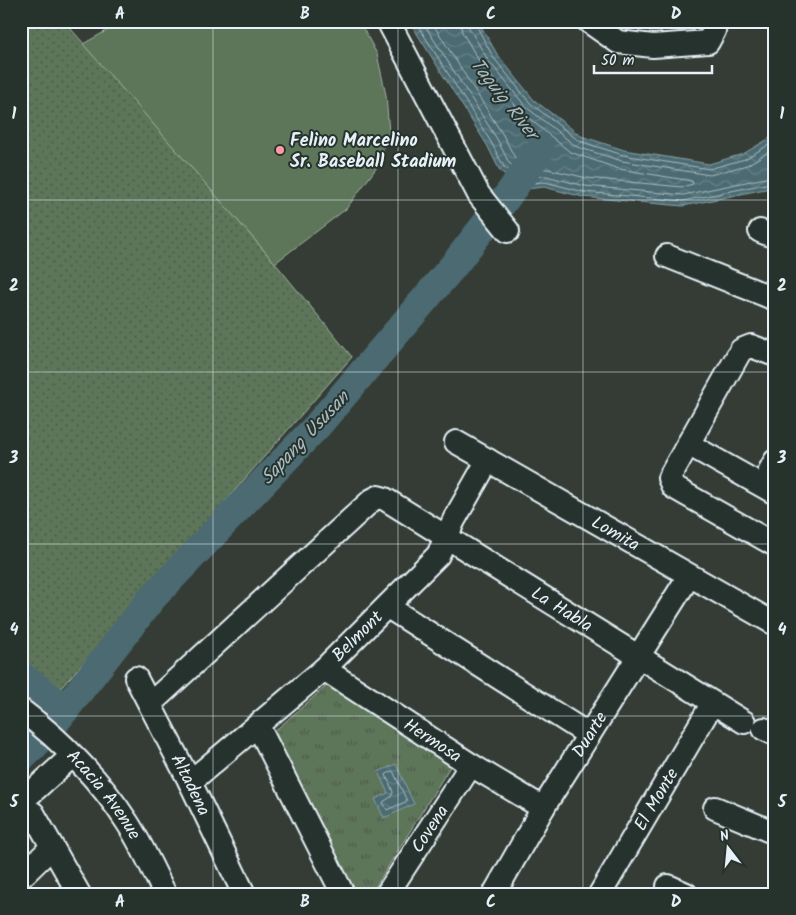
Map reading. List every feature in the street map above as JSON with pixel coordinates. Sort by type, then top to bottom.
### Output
[{"type":"street","points":[[388,21],[479,195],[503,226]]},
{"type":"street","points":[[588,21],[618,42],[653,46],[708,42],[714,31],[715,21]]},
{"type":"street","points":[[667,256],[775,299]]},
{"type":"street","points":[[775,355],[751,346],[741,350],[670,476],[673,487],[775,545]]},
{"type":"street","name":"Lomita","points":[[456,442],[775,624]]},
{"type":"street","points":[[688,444],[775,494]]},
{"type":"street","name":"Belmont","points":[[190,782],[324,669],[438,555],[488,460]]},
{"type":"street","name":"La Habla","points":[[150,704],[364,507],[378,497],[385,499],[712,704],[761,729]]},
{"type":"street","name":"Duarte","points":[[494,894],[543,808],[689,576]]},
{"type":"street","points":[[388,607],[589,735]]},
{"type":"street","name":"Hermosa","points":[[324,669],[471,765],[543,808]]},
{"type":"street","name":"Altadena","points":[[136,678],[190,782],[244,894]]},
{"type":"street","name":"El Monte","points":[[600,894],[712,704]]},
{"type":"street","name":"Acacia Avenue","points":[[21,710],[72,756],[97,783],[127,822],[165,894]]},
{"type":"street","points":[[258,726],[343,894]]},
{"type":"street","points":[[72,756],[27,808],[79,894]]},
{"type":"street","name":"Covena","points":[[386,894],[471,765]]},
{"type":"street","points":[[716,808],[775,833]]},
{"type":"street","points":[[21,878],[52,848]]},
{"type":"green space","points":[[21,21],[64,21],[275,263],[352,357],[61,688],[21,659]]},
{"type":"green space","name":"Felino Marcelino Sr. Baseball Stadium","points":[[124,21],[359,21],[377,54],[386,95],[389,133],[377,167],[346,209],[275,263],[83,44]]},
{"type":"green space","points":[[331,682],[451,765],[371,894],[357,894],[271,734]]},
{"type":"water","name":"Taguig River","points":[[409,21],[478,21],[497,54],[534,100],[581,136],[624,150],[709,164],[743,154],[775,135],[775,187],[683,206],[583,197],[544,187],[526,189],[500,171],[487,145]]},
{"type":"water","points":[[396,764],[414,804],[384,818],[375,799],[388,793],[378,772]]},
{"type":"waterway","name":"Sapang Ususan","points":[[56,721],[152,598],[317,426],[454,265],[506,198],[540,150]]},
{"type":"waterway","points":[[21,676],[66,709]]},
{"type":"waterway","name":"Sapang Ususan","points":[[21,758],[34,746]]},
{"type":"place","name":"Felino Marcelino Sr. Baseball Stadium","points":[[280,150]]}]
